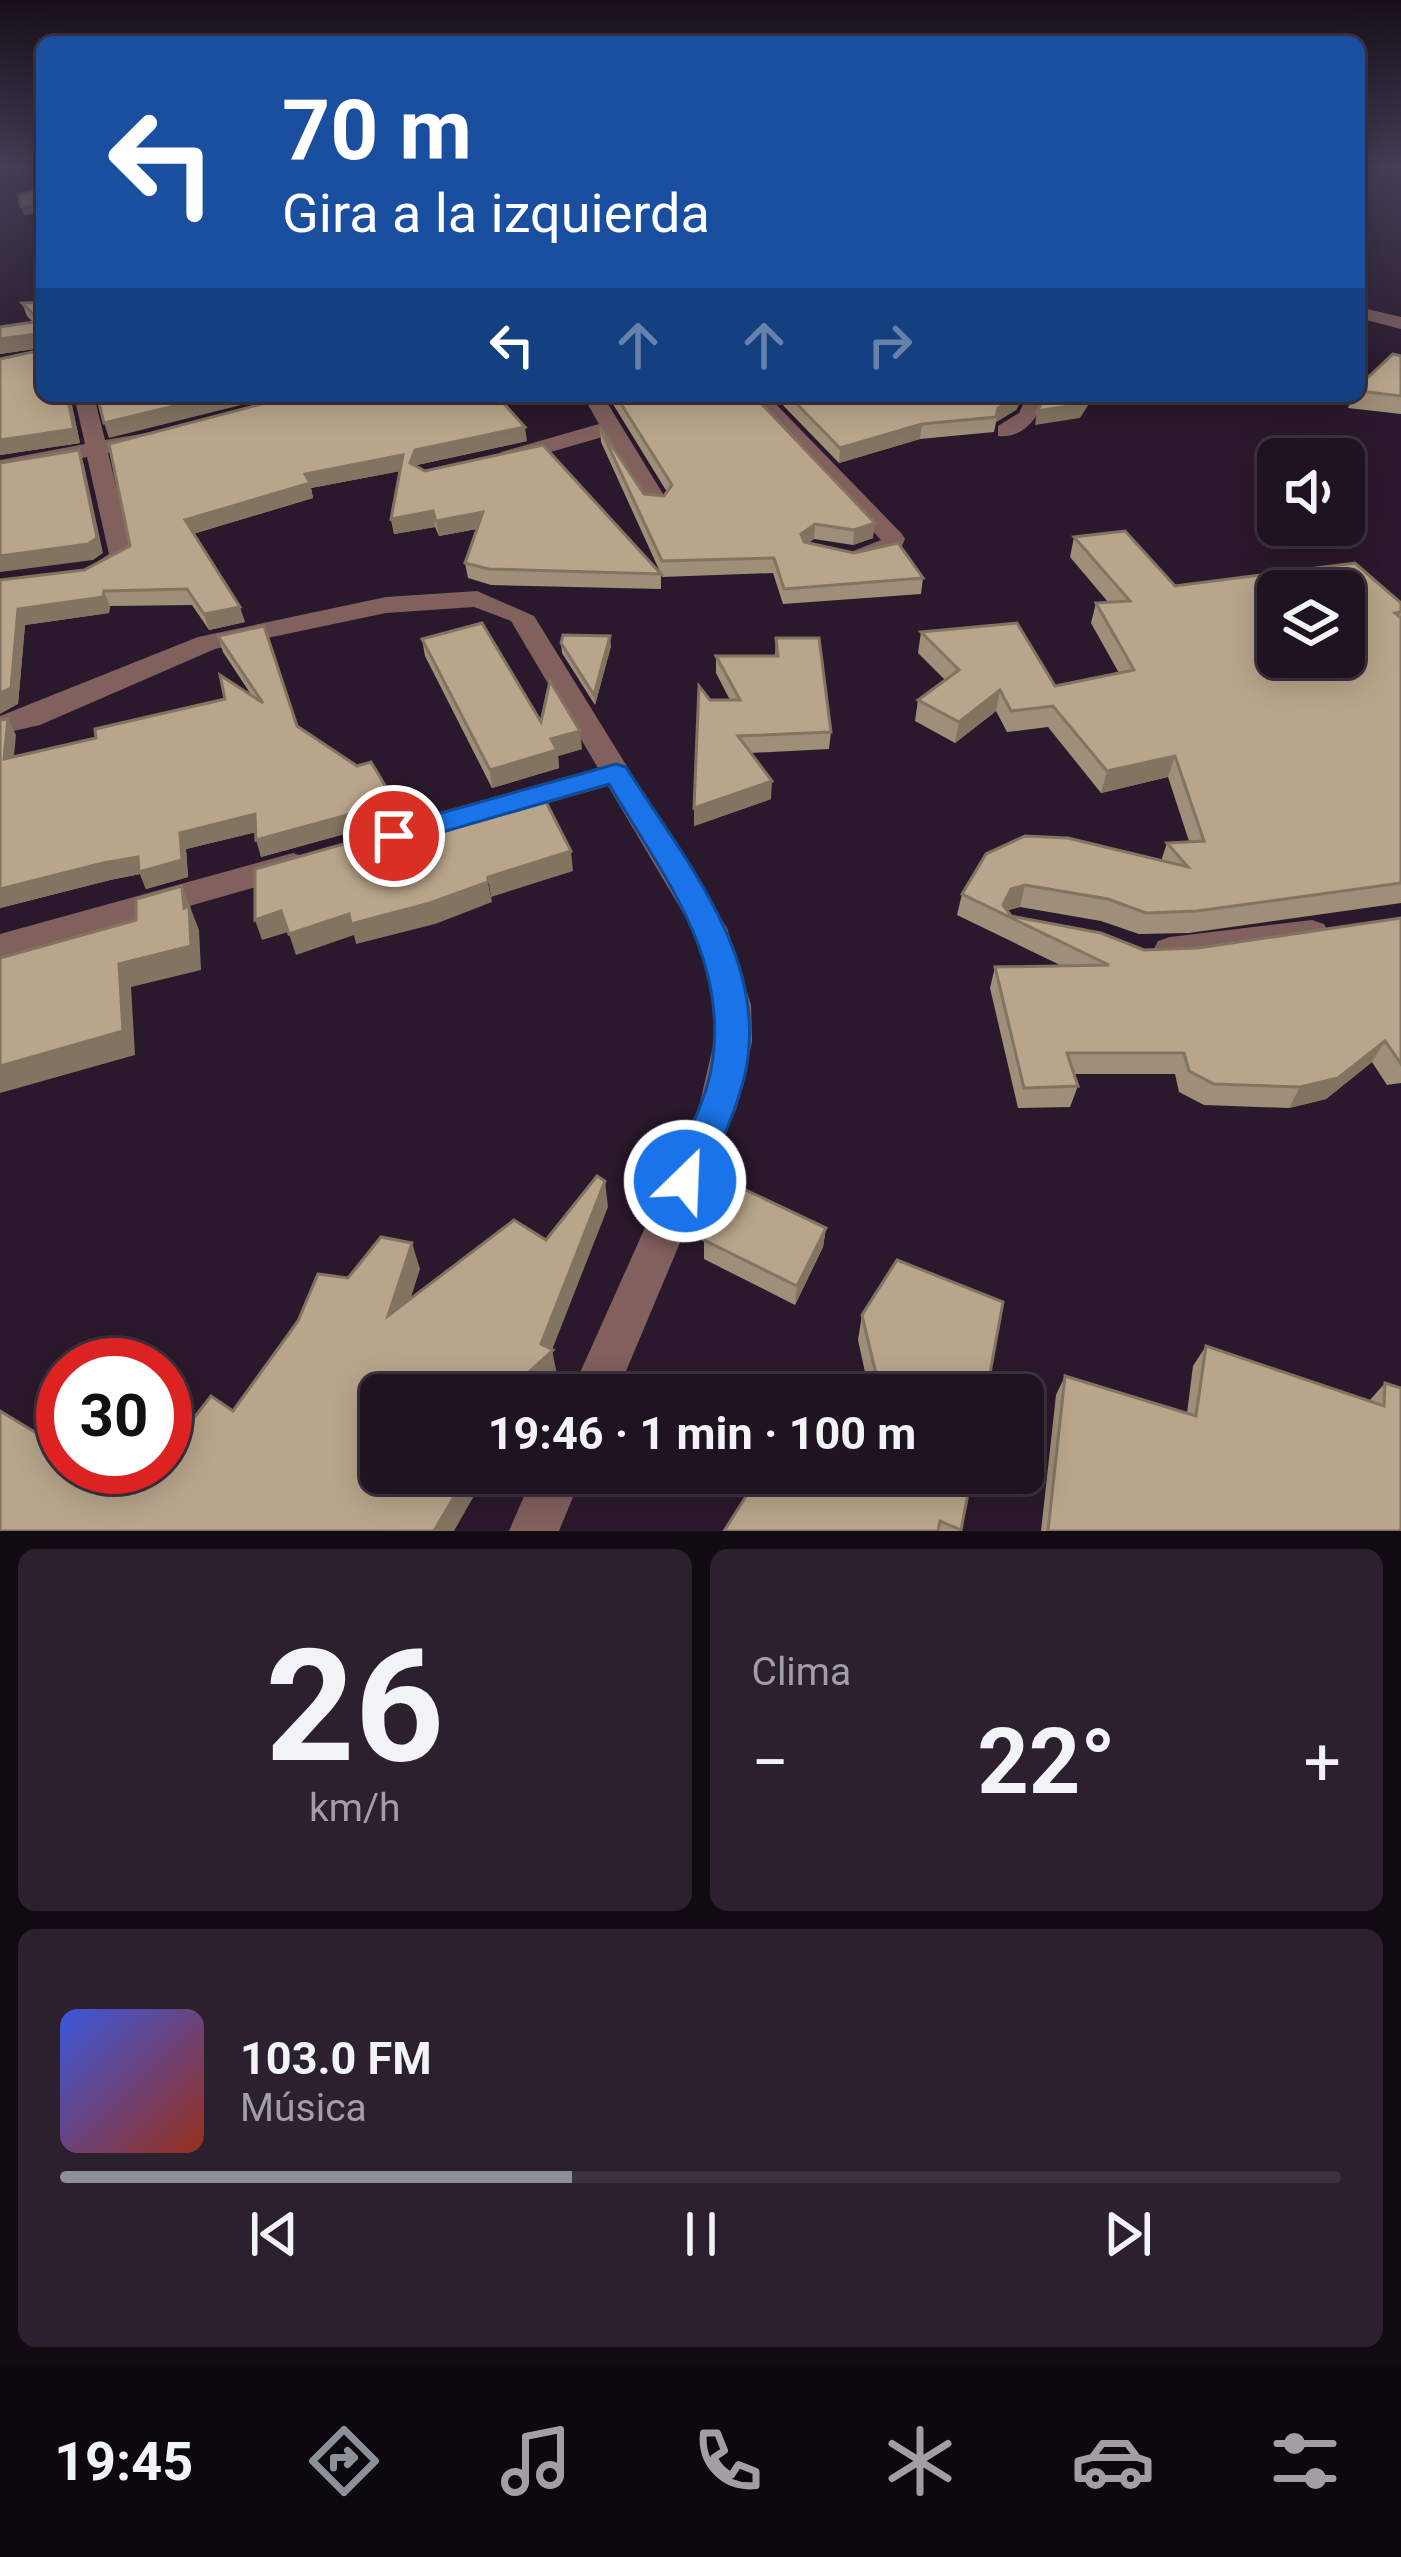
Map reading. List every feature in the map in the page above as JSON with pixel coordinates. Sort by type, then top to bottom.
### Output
[{"type":"street","points":[[1365,314],[1401,323]]},
{"type":"street","points":[[67,576],[111,567],[121,558],[85,402]]},
{"type":"street","points":[[596,402],[656,502]]},
{"type":"street","points":[[763,402],[892,538],[890,548],[871,556],[829,555]]},
{"type":"street","points":[[1006,431],[1028,416],[1034,402]]},
{"type":"street","points":[[491,461],[610,428]]},
{"type":"street","points":[[0,467],[96,452],[164,435]]},
{"type":"street","points":[[0,725],[30,718],[207,643],[386,605],[477,599],[520,616],[715,937],[734,1005],[733,1042],[718,1106],[601,1374]]},
{"type":"street","points":[[0,947],[616,773]]},
{"type":"street","points":[[1136,952],[1189,951],[1239,940],[1346,929]]},
{"type":"street","points":[[534,1531],[550,1494]]},
{"type":"building","points":[[36,302],[36,317],[22,303]]},
{"type":"building","points":[[36,322],[36,334],[0,339],[0,327]]},
{"type":"building","points":[[36,351],[36,402],[68,402],[74,429],[0,440],[0,359]]},
{"type":"building","points":[[1393,354],[1401,356],[1401,396],[1365,392],[1365,380]]},
{"type":"building","points":[[99,402],[191,402],[104,423]]},
{"type":"building","points":[[269,402],[502,402],[525,427],[415,450],[410,463],[425,471],[543,445],[661,574],[489,569],[465,563],[483,512],[436,521],[433,511],[391,519],[403,455],[305,474],[310,483],[185,520],[240,607],[204,614],[187,589],[104,591],[103,597],[18,609],[11,688],[0,693],[0,580],[84,570],[130,546],[109,444]]},
{"type":"building","points":[[620,402],[760,402],[875,523],[854,530],[815,524],[801,534],[804,542],[854,553],[898,543],[923,578],[784,589],[774,558],[662,561],[600,428],[644,494],[664,496],[672,485]]},
{"type":"building","points":[[795,402],[1008,402],[998,408],[996,417],[922,424],[840,448]]},
{"type":"building","points":[[1042,402],[1084,402],[1083,404],[1037,411]]},
{"type":"building","points":[[79,450],[97,538],[88,544],[0,556],[0,463]]},
{"type":"building","points":[[1125,531],[1175,586],[1257,576],[1257,678],[1365,678],[1365,572],[1401,603],[1401,612],[1395,613],[1401,618],[1401,883],[1197,911],[1146,913],[1108,899],[1025,885],[1011,889],[1003,905],[1011,916],[1101,933],[1144,950],[1198,948],[1401,918],[1401,1064],[1385,1041],[1338,1078],[1300,1087],[1214,1084],[1189,1071],[1184,1053],[1067,1053],[1078,1086],[1024,1088],[995,967],[1109,965],[962,894],[986,854],[1025,836],[1068,838],[1188,867],[1167,843],[1204,841],[1175,756],[1107,771],[1053,706],[1011,711],[1000,690],[959,722],[918,700],[959,670],[921,632],[1017,623],[1055,686],[1134,670],[1096,603],[1130,601],[1074,537]]},
{"type":"building","points":[[1355,563],[1363,570],[1300,570]]},
{"type":"building","points":[[482,623],[541,722],[550,681],[580,731],[551,739],[557,750],[490,770],[422,639]]},
{"type":"building","points":[[264,626],[297,726],[357,766],[371,762],[395,802],[256,840],[255,814],[180,833],[182,860],[139,872],[138,857],[0,889],[0,720],[8,719],[4,759],[96,738],[95,729],[225,699],[220,675],[263,703],[218,636]]},
{"type":"building","points":[[563,635],[610,636],[594,695],[561,643]]},
{"type":"building","points":[[776,638],[819,638],[831,732],[738,736],[772,781],[694,808],[699,686],[710,700],[740,700],[716,656],[778,656]]},
{"type":"building","points":[[545,800],[571,851],[488,877],[488,882],[430,903],[351,924],[349,914],[289,934],[281,911],[255,920],[255,869],[411,825],[419,837]]},
{"type":"building","points":[[182,886],[184,908],[189,906],[191,946],[119,964],[123,1031],[0,1066],[0,958],[136,920],[136,899]]},
{"type":"building","points":[[597,1176],[605,1181],[541,1344],[553,1350],[527,1374],[360,1374],[360,1494],[456,1494],[434,1531],[0,1531],[0,1411],[36,1433],[36,1494],[192,1494],[192,1420],[211,1396],[233,1411],[298,1321],[318,1274],[348,1278],[381,1237],[412,1243],[388,1316],[514,1220],[546,1240]]},
{"type":"building","points":[[735,1185],[826,1228],[797,1286],[704,1240]]},
{"type":"building","points":[[897,1260],[1003,1302],[990,1374],[876,1374],[862,1315]]},
{"type":"building","points":[[1206,1346],[1384,1406],[1385,1383],[1401,1388],[1401,1531],[1048,1531],[1065,1376],[1196,1416]]},
{"type":"building","points":[[748,1494],[968,1494],[961,1530],[940,1521],[938,1531],[724,1531]]},
{"type":"route","points":[[394,836],[616,773],[715,937],[734,1005],[728,1073],[685,1181]]}]
